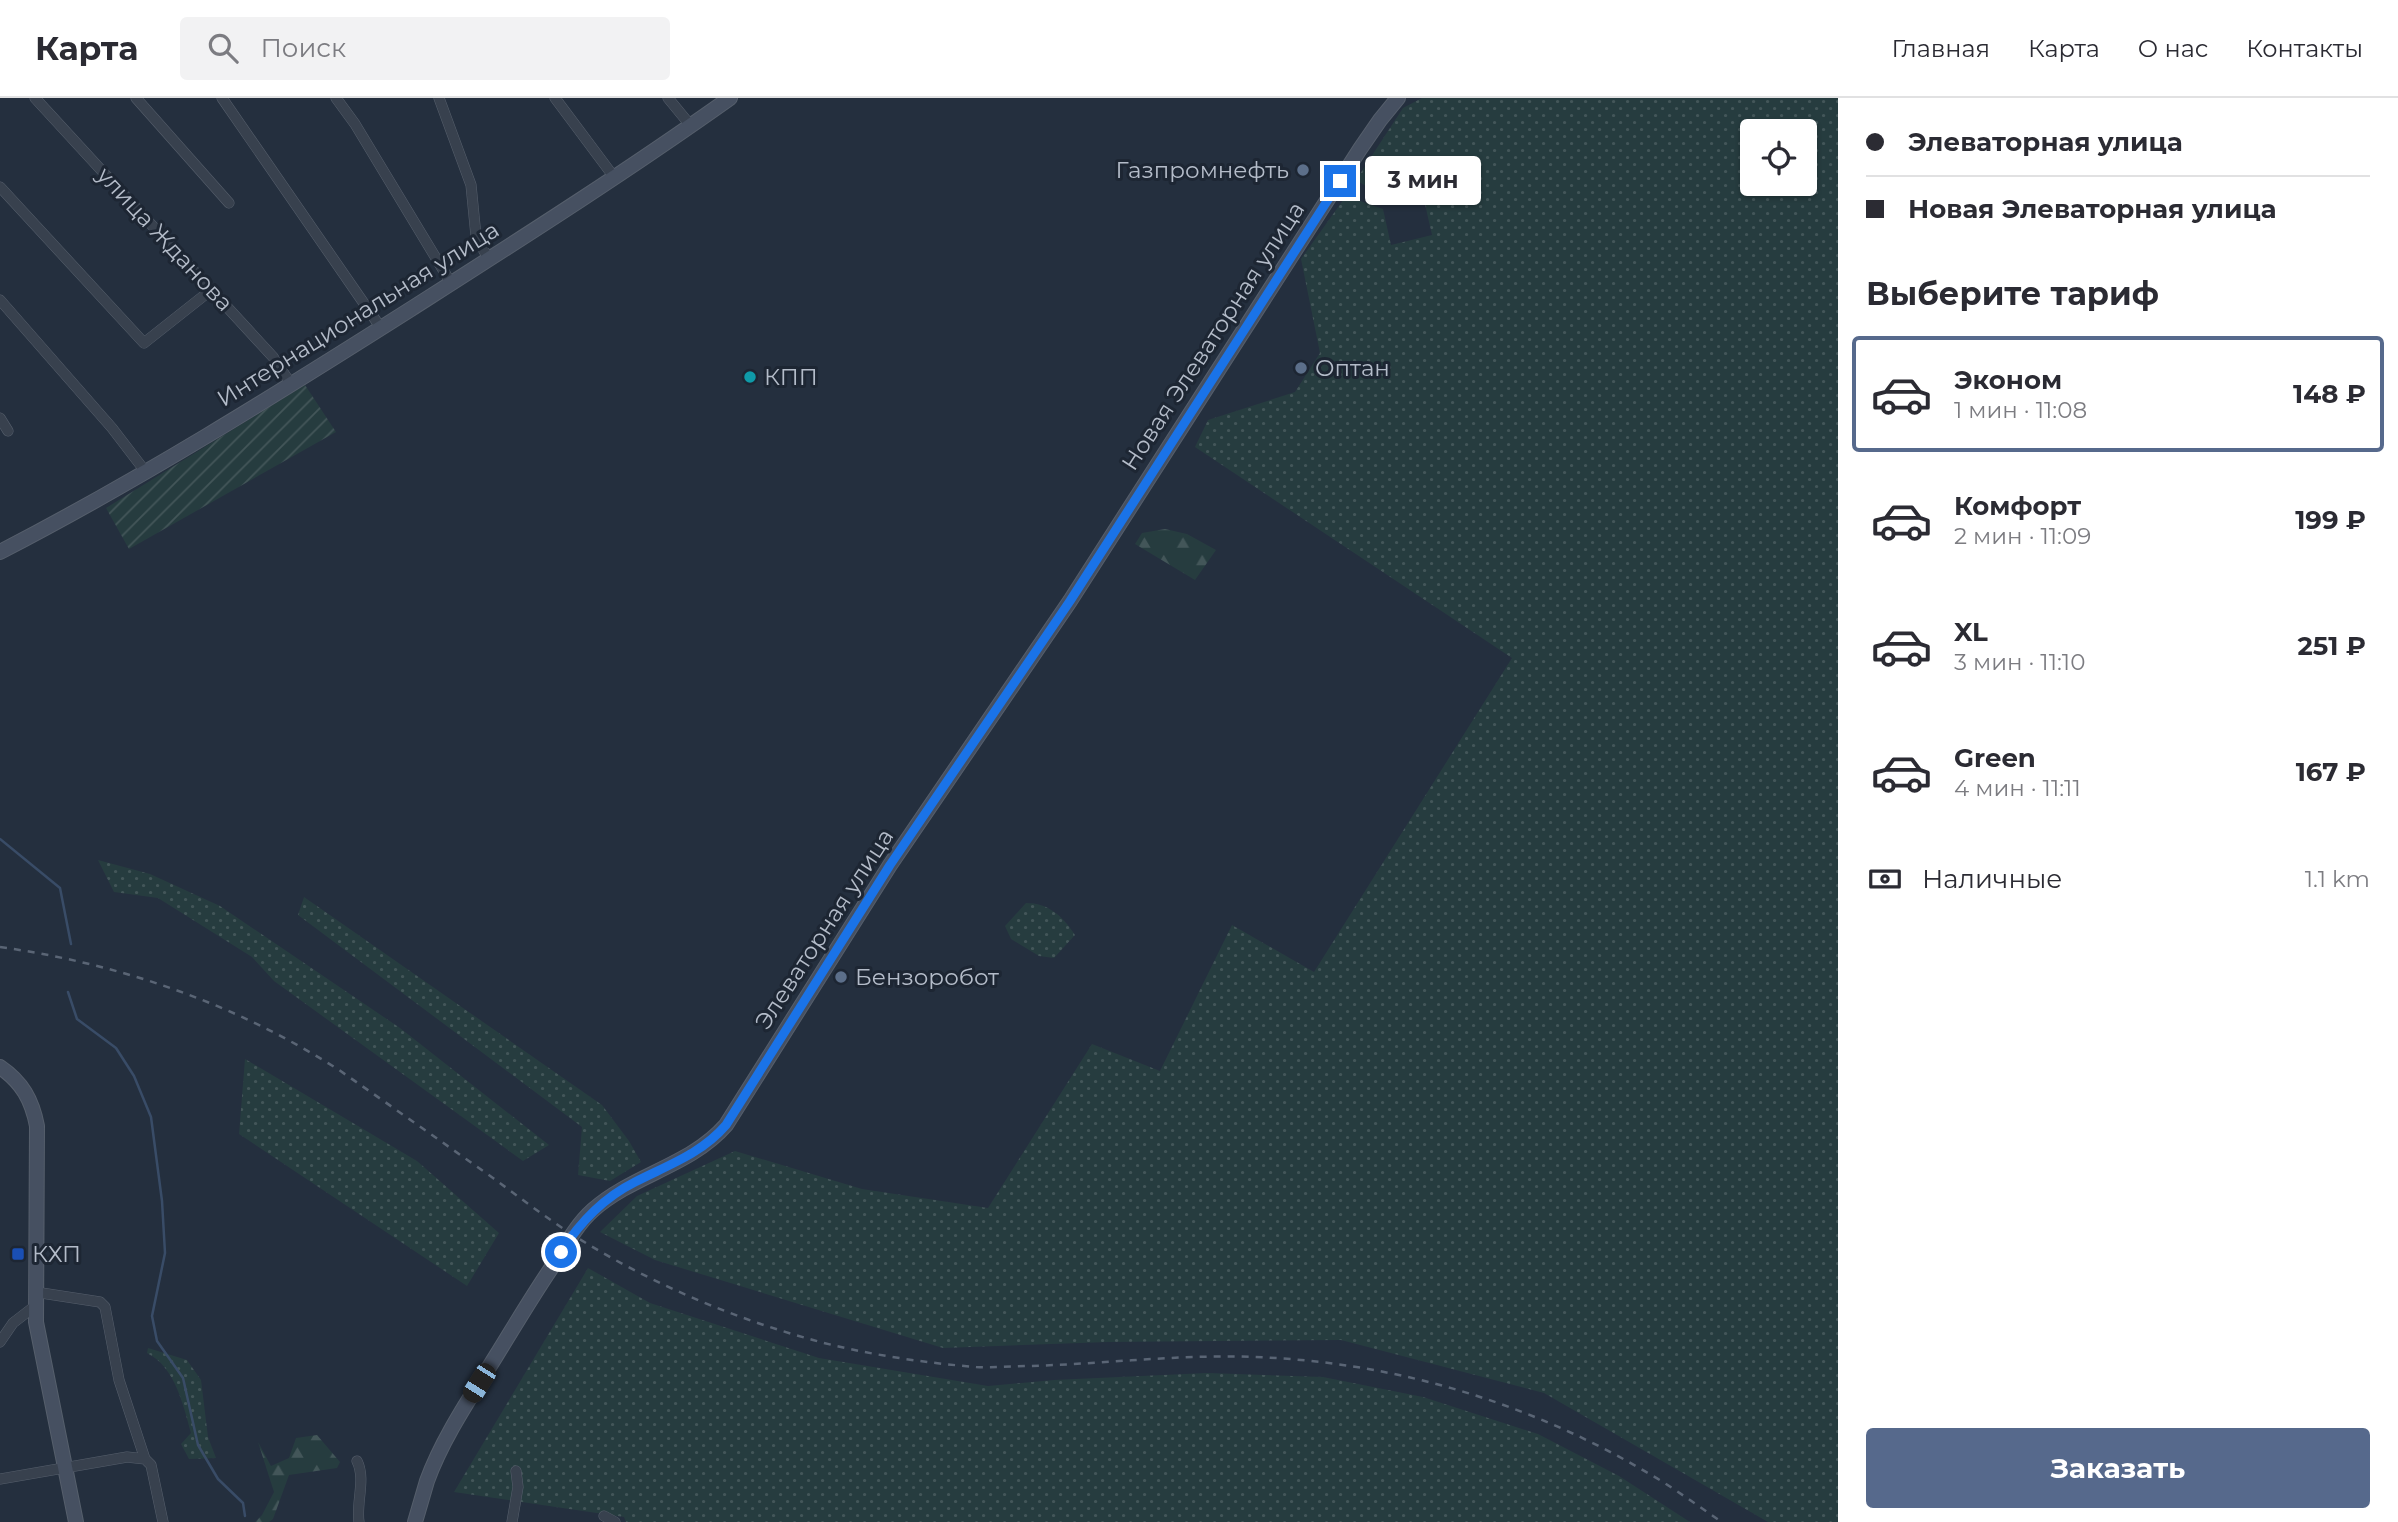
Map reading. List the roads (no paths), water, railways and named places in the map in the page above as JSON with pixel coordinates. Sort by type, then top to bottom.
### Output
[{"type":"main road","name":"Интернациональная улица","points":[[0,552],[145,471],[291,384],[489,260],[730,98]]},
{"type":"main road","name":"Новая Элеваторная улица","points":[[1070,601],[1367,139],[1398,98]]},
{"type":"main road","name":"Элеваторная улица","points":[[415,1522],[439,1454],[469,1400],[571,1237],[595,1208],[614,1194],[633,1182],[693,1154],[726,1125],[890,865],[1070,601]]},
{"type":"main road","points":[[0,1067],[24,1090],[37,1126],[36,1322],[76,1522]]},
{"type":"street","name":"улица Жданова","points":[[35,98],[273,356],[291,384]]},
{"type":"street","points":[[136,98],[229,203]]},
{"type":"street","points":[[222,98],[381,328]]},
{"type":"street","points":[[336,98],[355,124],[451,283]]},
{"type":"street","points":[[439,98],[471,185],[476,236],[489,260]]},
{"type":"street","points":[[555,98],[614,177]]},
{"type":"street","points":[[668,98],[691,126]]},
{"type":"street","points":[[0,187],[144,343],[211,290]]},
{"type":"street","points":[[0,300],[112,428],[145,471]]},
{"type":"street","points":[[0,418],[8,431]]},
{"type":"street","points":[[0,1342],[35,1299],[100,1302],[105,1307],[119,1380],[145,1459],[151,1465],[163,1522]]},
{"type":"street","points":[[127,1457],[140,1440]]},
{"type":"street","points":[[0,1479],[65,1470],[127,1457],[145,1459]]},
{"type":"street","points":[[357,1461],[362,1470],[359,1522]]},
{"type":"street","points":[[512,1522],[518,1487],[516,1471]]},
{"type":"street","points":[[604,1516],[615,1522]]},
{"type":"waterway","points":[[0,839],[60,888],[71,944]]},
{"type":"waterway","points":[[68,992],[77,1019],[116,1048],[134,1076],[151,1117],[162,1201],[165,1253],[152,1316],[157,1341],[183,1378],[198,1445],[218,1479],[243,1503],[245,1516]]},
{"type":"railway","points":[[0,947],[45,954],[133,976],[176,990],[260,1025],[339,1070],[552,1221],[601,1252],[689,1296],[782,1331],[852,1350],[976,1367],[1198,1357],[1254,1357],[1359,1367],[1461,1391],[1559,1427],[1653,1476],[1722,1522]]},
{"type":"place","name":"Газпромнефть","points":[[1303,170]]},
{"type":"place","name":"Оптан","points":[[1301,368]]},
{"type":"place","name":"КПП","points":[[750,377]]},
{"type":"place","name":"Бензоробот","points":[[841,977]]},
{"type":"place","name":"КХП","points":[[18,1254]]}]
